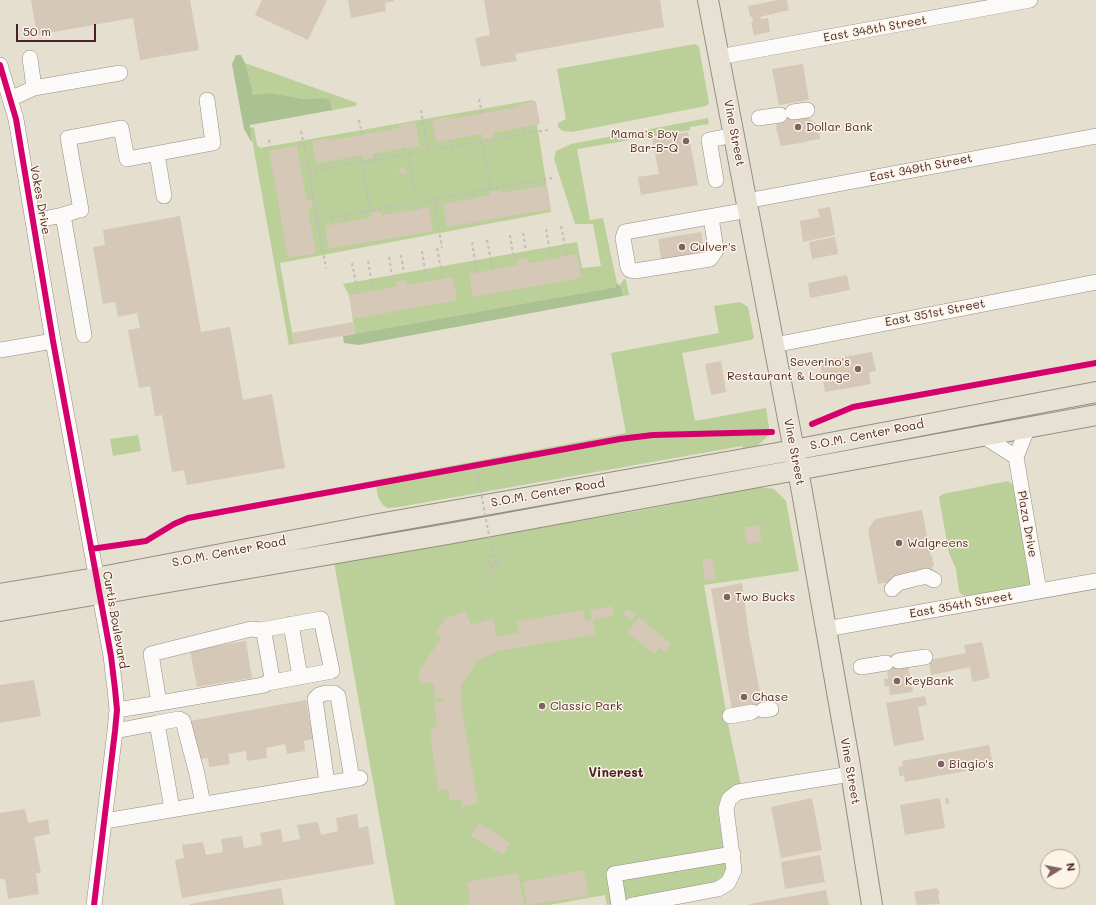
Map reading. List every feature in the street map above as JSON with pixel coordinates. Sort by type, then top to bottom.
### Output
[{"type":"main road","name":"Vine Street","points":[[708,0],[798,470],[851,774],[872,905]]},
{"type":"main road","name":"S.O.M. Center Road","points":[[0,610],[98,586],[372,524],[794,449],[1096,392]]},
{"type":"main road","name":"S.O.M. Center Road","points":[[0,594],[98,586],[448,534],[1096,415]]},
{"type":"street","name":"East 348th Street","points":[[719,57],[1030,0]]},
{"type":"street","points":[[30,58],[34,88]]},
{"type":"street","name":"Vokes Drive","points":[[0,65],[16,119],[53,341]]},
{"type":"street","points":[[10,99],[34,88],[120,73]]},
{"type":"street","points":[[84,335],[68,138],[121,128],[127,159],[213,143],[207,100]]},
{"type":"street","points":[[759,118],[793,112]]},
{"type":"street","points":[[716,180],[709,140],[734,135]]},
{"type":"street","name":"East 349th Street","points":[[712,217],[716,250],[710,259],[635,271],[630,270],[628,267],[623,238],[626,232],[712,217],[747,206],[1096,136]]},
{"type":"street","points":[[157,154],[164,196]]},
{"type":"street","points":[[32,221],[73,212]]},
{"type":"street","name":"East 351st Street","points":[[774,344],[1096,282]]},
{"type":"street","points":[[0,350],[53,341]]},
{"type":"street","name":"Curtis Boulevard","points":[[53,341],[111,656],[117,710],[94,905]]},
{"type":"street","points":[[983,436],[1016,457],[1028,427]]},
{"type":"street","name":"Plaza Drive","points":[[1016,457],[1039,591]]},
{"type":"street","points":[[892,589],[898,583],[926,576],[934,580]]},
{"type":"street","name":"East 354th Street","points":[[826,629],[1096,581]]},
{"type":"street","points":[[117,710],[159,703],[332,671],[321,618],[261,630],[251,629],[151,654],[159,703]]},
{"type":"street","points":[[291,624],[300,677]]},
{"type":"street","points":[[261,630],[264,634],[272,678],[267,683]]},
{"type":"street","points":[[861,667],[925,657]]},
{"type":"street","points":[[105,821],[172,809],[203,804],[327,783],[356,778],[338,696],[334,693],[319,695],[315,700],[327,783]]},
{"type":"street","points":[[730,716],[762,711]]},
{"type":"street","points":[[115,731],[179,719],[182,721],[197,774],[203,804]]},
{"type":"street","points":[[156,723],[172,809]]},
{"type":"street","points":[[632,905],[718,889],[728,883],[734,870],[726,809],[729,799],[738,792],[851,774]]},
{"type":"street","points":[[619,905],[614,874],[733,854]]},
{"type":"path","points":[[479,99],[482,114]]},
{"type":"path","points":[[421,110],[428,150]]},
{"type":"path","points":[[359,120],[362,135]]},
{"type":"path","points":[[524,127],[525,134]]},
{"type":"path","points":[[309,172],[548,130]]},
{"type":"path","points":[[302,131],[326,268]]},
{"type":"path","points":[[269,140],[271,150]]},
{"type":"path","points":[[450,140],[451,146]]},
{"type":"path","points":[[482,141],[491,189]]},
{"type":"path","points":[[404,148],[418,209]]},
{"type":"path","points":[[330,161],[331,168]]},
{"type":"path","points":[[362,162],[370,211]]},
{"type":"path","points":[[317,220],[553,178]]},
{"type":"path","points":[[536,181],[537,187]]},
{"type":"path","points":[[451,196],[452,202]]},
{"type":"path","points":[[434,199],[442,248]]},
{"type":"path","points":[[344,216],[345,222]]},
{"type":"path","points":[[561,226],[567,256]]},
{"type":"path","points":[[546,229],[552,259]]},
{"type":"path","points":[[523,233],[526,251]]},
{"type":"path","points":[[510,235],[513,254]]},
{"type":"path","points":[[487,240],[493,270]]},
{"type":"path","points":[[472,242],[477,272]]},
{"type":"path","points":[[437,248],[443,279]]},
{"type":"path","points":[[422,251],[427,281]]},
{"type":"path","points":[[401,255],[404,273]]},
{"type":"path","points":[[389,257],[392,275]]},
{"type":"path","points":[[368,261],[373,291]]},
{"type":"path","points":[[352,263],[358,294]]},
{"type":"path","points":[[469,467],[484,464]]},
{"type":"path","points":[[476,466],[493,557],[499,558],[500,561],[489,562],[489,565],[500,564],[500,566],[491,568],[492,573],[488,574],[490,581]]},
{"type":"green space","points":[[695,44],[699,47],[709,103],[706,106],[572,132],[563,131],[558,127],[558,123],[566,119],[557,69]]},
{"type":"green space","points":[[236,55],[241,55],[245,63],[253,94],[271,93],[304,99],[323,98],[329,100],[333,110],[250,125],[251,141],[244,129],[232,64]]},
{"type":"green space","points":[[245,63],[357,103],[356,106],[333,110],[332,106],[323,98],[304,99],[271,93],[256,96],[251,90]]},
{"type":"green space","points":[[533,100],[551,212],[280,263],[294,344],[289,345],[250,128],[254,127],[257,145],[260,148]]},
{"type":"green space","points":[[708,118],[709,124],[690,127],[690,130],[577,149],[590,220],[603,218],[617,283],[620,285],[624,279],[626,280],[629,295],[623,296],[621,287],[616,285],[616,287],[355,334],[349,295],[343,284],[577,242],[582,268],[601,266],[593,224],[575,224],[554,159],[556,151],[571,144]]},
{"type":"green space","points":[[616,284],[621,287],[623,296],[359,345],[344,343],[343,336],[616,287]]},
{"type":"green space","points":[[740,302],[748,307],[754,338],[751,340],[682,353],[695,421],[766,408],[770,434],[757,446],[743,448],[742,446],[399,507],[387,508],[382,504],[378,497],[375,480],[626,433],[611,353],[719,333],[714,306]]},
{"type":"green space","points":[[138,435],[141,451],[113,456],[110,439]]},
{"type":"green space","points":[[1008,481],[1014,486],[1031,582],[1028,586],[968,597],[961,594],[959,591],[956,569],[949,553],[939,497],[943,494]]},
{"type":"green space","name":"Classic Park","points":[[760,487],[774,489],[786,501],[799,571],[704,585],[729,729],[741,785],[725,794],[719,803],[718,813],[726,866],[725,874],[715,882],[698,887],[607,905],[605,895],[549,905],[395,905],[334,562],[637,511]]},
{"type":"building","points":[[31,0],[190,0],[199,50],[140,60],[133,18],[37,35]]},
{"type":"building","points":[[262,0],[327,0],[308,40],[255,15]]},
{"type":"building","points":[[348,0],[394,1],[385,3],[386,11],[351,18]]},
{"type":"building","points":[[484,0],[660,0],[664,27],[515,54],[517,61],[481,67],[475,38],[490,35]]},
{"type":"building","points":[[779,0],[787,0],[789,10],[760,17],[761,19],[768,18],[770,32],[754,35],[751,22],[753,21],[752,16],[750,17],[748,6]]},
{"type":"building","points":[[803,64],[809,100],[779,105],[772,69]]},
{"type":"building","points":[[536,101],[540,124],[493,133],[494,138],[483,139],[482,134],[436,142],[432,120],[450,117],[450,119],[519,107],[519,104]]},
{"type":"building","name":"Dollar Bank","points":[[792,107],[818,125],[820,139],[781,146],[776,128],[779,109]]},
{"type":"building","points":[[415,122],[420,146],[373,154],[373,158],[363,160],[362,155],[316,164],[312,141],[329,138],[329,141],[399,128],[398,125]]},
{"type":"building","points":[[688,132],[698,185],[641,195],[638,177],[659,174],[652,139]]},
{"type":"building","points":[[297,146],[307,201],[311,200],[313,207],[308,208],[316,253],[288,258],[269,151]]},
{"type":"building","points":[[405,167],[407,173],[400,174],[399,168]]},
{"type":"building","points":[[547,185],[551,209],[447,227],[443,204],[490,195],[489,192],[500,190],[501,193]]},
{"type":"building","points":[[429,207],[433,231],[329,249],[325,226],[371,217],[371,213],[381,212],[382,215]]},
{"type":"building","points":[[830,207],[835,235],[803,242],[800,221],[820,217],[818,209]]},
{"type":"building","points":[[180,216],[201,332],[230,327],[243,400],[272,394],[285,468],[187,485],[184,470],[172,472],[162,415],[155,416],[150,386],[139,388],[128,330],[140,328],[137,313],[118,317],[115,302],[103,304],[93,247],[105,245],[103,230]]},
{"type":"building","name":"Culver's","points":[[701,232],[705,255],[662,264],[658,239]]},
{"type":"building","points":[[835,237],[838,254],[812,259],[809,242]]},
{"type":"building","points":[[577,254],[581,278],[473,297],[469,274],[518,265],[517,260],[528,258],[528,263]]},
{"type":"building","points":[[847,275],[850,290],[810,298],[808,283]]},
{"type":"building","points":[[453,277],[457,300],[353,319],[349,295],[396,287],[395,282],[406,280],[407,285]]},
{"type":"building","points":[[353,322],[355,334],[294,344],[292,333]]},
{"type":"building","points":[[872,352],[876,371],[869,372],[871,384],[825,392],[820,361]]},
{"type":"building","points":[[721,361],[726,392],[711,395],[705,364]]},
{"type":"building","name":"Walgreens","points":[[922,510],[934,566],[932,566],[933,573],[878,584],[868,530],[875,519]]},
{"type":"building","points":[[759,525],[762,541],[747,544],[744,527]]},
{"type":"building","points":[[712,558],[716,579],[705,581],[702,560]]},
{"type":"building","points":[[742,583],[749,636],[765,718],[753,719],[751,707],[732,710],[711,589]]},
{"type":"building","points":[[612,606],[613,616],[593,620],[596,634],[498,651],[478,660],[461,685],[461,704],[478,803],[462,807],[461,799],[450,800],[448,789],[438,791],[430,729],[437,727],[434,702],[444,702],[444,699],[434,698],[434,683],[419,683],[419,671],[441,638],[436,633],[445,619],[465,611],[471,625],[493,618],[496,637],[519,633],[517,622],[583,610],[585,621],[592,620],[590,610]]},
{"type":"building","points":[[627,609],[635,615],[632,620],[623,614]]},
{"type":"building","points":[[639,617],[671,644],[665,652],[659,647],[654,654],[627,632]]},
{"type":"building","points":[[246,641],[252,678],[197,687],[190,650]]},
{"type":"building","points":[[982,642],[990,678],[972,682],[970,667],[931,675],[929,660],[966,653],[964,645]]},
{"type":"building","points":[[896,654],[908,666],[913,692],[890,695],[889,686],[885,687],[884,679],[888,679],[885,656]]},
{"type":"building","points":[[34,680],[41,716],[0,723],[0,685]]},
{"type":"building","points":[[925,696],[927,705],[918,707],[924,740],[894,746],[886,703]]},
{"type":"building","points":[[306,700],[313,739],[304,741],[305,751],[287,754],[285,744],[266,748],[267,758],[247,761],[246,751],[228,754],[230,764],[209,767],[208,758],[197,760],[190,721]]},
{"type":"building","points":[[989,745],[993,766],[905,782],[904,775],[900,777],[898,767],[903,766],[902,761]]},
{"type":"building","points":[[812,798],[822,850],[781,858],[771,807]]},
{"type":"building","points":[[940,798],[945,828],[905,835],[900,805]]},
{"type":"building","points":[[948,798],[949,803],[946,804],[945,799]]},
{"type":"building","points":[[25,809],[28,823],[48,819],[50,834],[34,837],[41,873],[36,873],[39,894],[8,899],[5,879],[0,879],[0,813]]},
{"type":"building","points":[[357,814],[359,828],[368,826],[374,864],[182,898],[175,860],[184,858],[182,845],[203,842],[206,855],[223,852],[221,839],[242,836],[244,848],[262,845],[260,833],[281,829],[283,842],[300,839],[297,825],[318,822],[321,835],[338,831],[336,818]]},
{"type":"building","points":[[479,823],[510,843],[503,855],[471,836]]},
{"type":"building","points":[[820,855],[825,882],[785,889],[781,862]]},
{"type":"building","points":[[584,870],[589,896],[527,905],[523,882]]},
{"type":"building","points":[[518,873],[524,905],[467,905],[467,903],[470,902],[467,882]]},
{"type":"building","points":[[281,888],[284,905],[190,905],[190,904]]},
{"type":"building","points":[[937,888],[940,894],[938,894],[940,904],[917,905],[914,892]]},
{"type":"building","points":[[826,890],[829,905],[749,905],[749,904]]},
{"type":"cycle path","points":[[0,65],[16,119],[53,341],[111,656],[115,689],[117,710],[115,731],[94,905]]},
{"type":"cycle path","points":[[812,424],[853,407],[1096,363]]},
{"type":"cycle path","points":[[91,549],[146,541],[174,524],[188,518],[620,439],[653,435],[772,432]]},
{"type":"place","name":"Dollar Bank","points":[[798,127]]},
{"type":"place","name":"Mama's Boy Bar-B-Q","points":[[686,141]]},
{"type":"place","name":"Culver's","points":[[682,247]]},
{"type":"place","name":"Severino's Restaurant & Lounge","points":[[858,369]]},
{"type":"place","name":"Walgreens","points":[[899,543]]},
{"type":"place","name":"Two Bucks","points":[[727,597]]},
{"type":"place","name":"KeyBank","points":[[897,681]]},
{"type":"place","name":"Chase","points":[[744,697]]},
{"type":"place","name":"Classic Park","points":[[542,706]]},
{"type":"place","name":"Biagio's","points":[[941,764]]},
{"type":"district","name":"Vinerest","points":[[616,773]]}]
